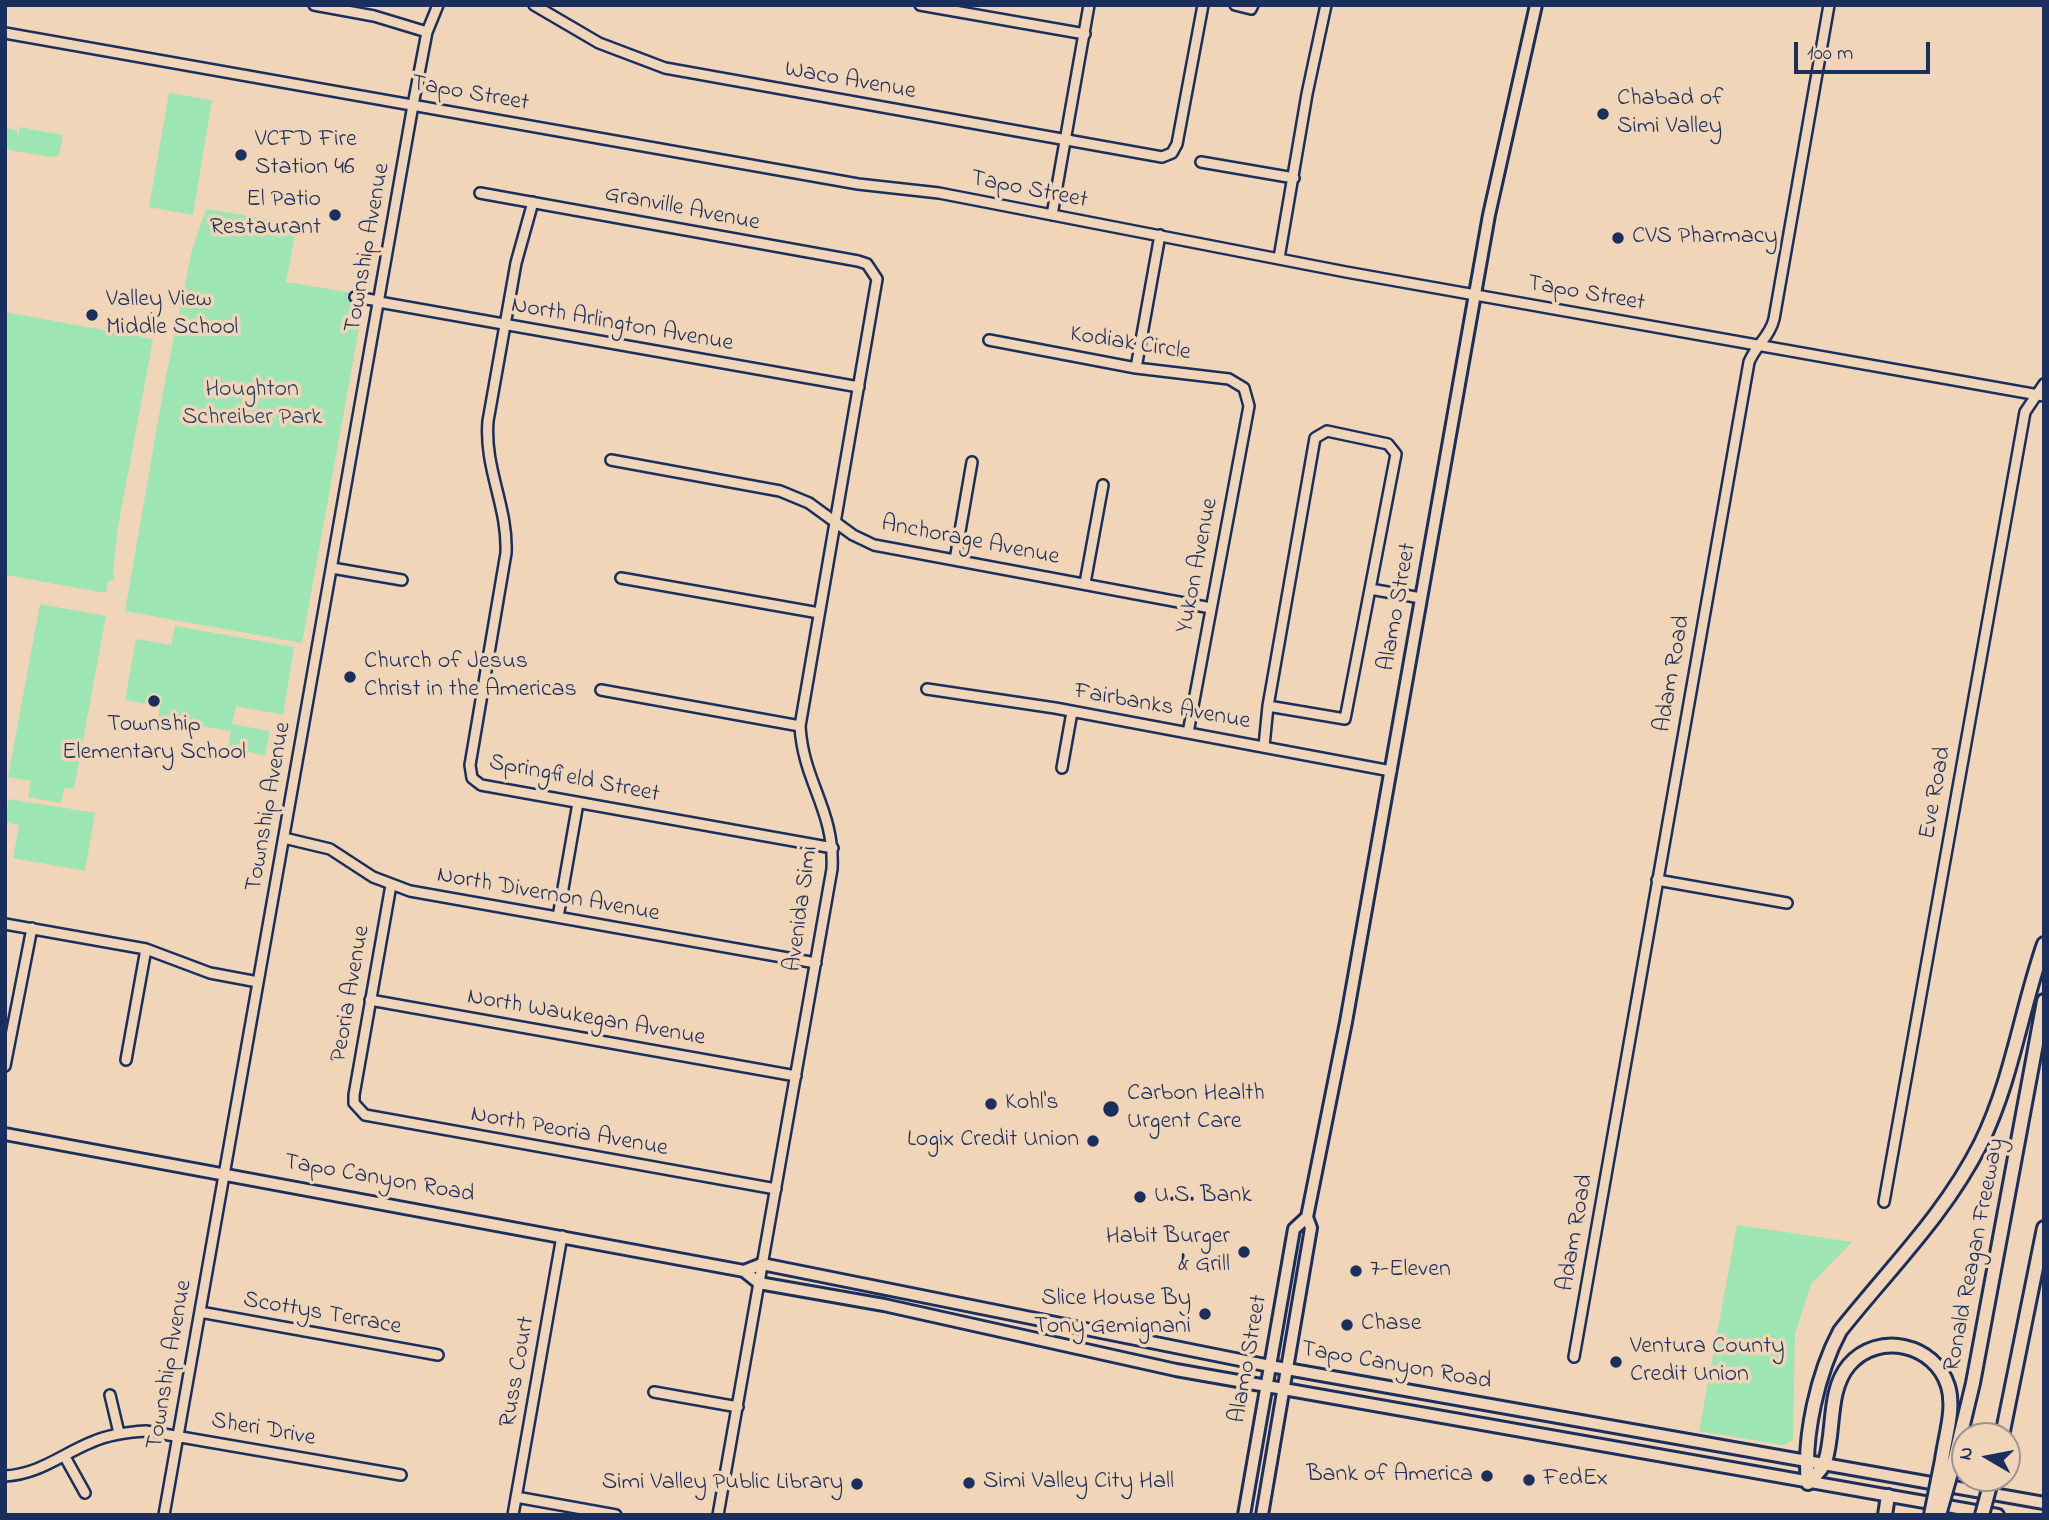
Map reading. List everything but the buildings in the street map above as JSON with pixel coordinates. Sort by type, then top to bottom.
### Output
[{"type":"highway","points":[[1808,1483],[1806,1461],[1822,1371],[1840,1331],[1928,1226],[1956,1187],[1981,1142],[2011,1066],[2044,944]]},
{"type":"highway","name":"Ronald Reagan Freeway","points":[[1939,1515],[1948,1461],[1973,1384],[2044,1001]]},
{"type":"highway","points":[[2005,1422],[2044,1228]]},
{"type":"highway","points":[[1808,1483],[1824,1465],[1841,1377],[1859,1356],[1882,1345],[1920,1352],[1941,1370],[1950,1399],[1948,1461],[1931,1515]]},
{"type":"highway","points":[[1982,1515],[1988,1492]]},
{"type":"highway","points":[[1990,1492],[1990,1515]]},
{"type":"highway","points":[[1885,1515],[1888,1496]]},
{"type":"main road","name":"Alamo Street","points":[[1262,1515],[1311,1228],[1307,1216],[1346,1022],[1489,215],[1536,5]]},
{"type":"main road","name":"Tapo Canyon Road","points":[[5,1134],[744,1271],[759,1283],[884,1306],[1176,1370],[1998,1515]]},
{"type":"main road","name":"Alamo Street","points":[[1244,1515],[1294,1229],[1307,1216]]},
{"type":"main road","name":"Tapo Canyon Road","points":[[762,1264],[1270,1366],[2044,1503]]},
{"type":"main road","points":[[744,1271],[762,1264]]},
{"type":"street","points":[[314,5],[374,16],[427,32]]},
{"type":"street","name":"Township Avenue","points":[[164,1515],[427,32],[438,5]]},
{"type":"street","name":"Waco Avenue","points":[[534,5],[599,43],[665,68],[1162,157],[1172,153],[1177,144],[1203,5]]},
{"type":"street","points":[[920,5],[1084,34]]},
{"type":"street","points":[[1052,215],[1089,5]]},
{"type":"street","points":[[1235,5],[1251,9],[1254,5]]},
{"type":"street","points":[[1279,258],[1307,94],[1326,5]]},
{"type":"street","name":"Adam Road","points":[[1574,1357],[1749,362],[1758,345],[1771,331],[1774,319],[1829,5]]},
{"type":"street","name":"Tapo Street","points":[[5,33],[858,184],[939,193],[1475,295],[2040,396]]},
{"type":"street","points":[[1201,162],[1294,178]]},
{"type":"street","name":"Granville Avenue","points":[[480,193],[858,261],[874,271]]},
{"type":"street","name":"Springfield Street","points":[[533,202],[516,263],[486,443],[489,470],[505,519],[506,553],[470,772],[481,785],[834,848]]},
{"type":"street","points":[[1136,368],[1160,235]]},
{"type":"street","name":"Avenida Simi","points":[[718,1515],[834,848],[828,817],[805,762],[800,726],[877,288],[874,271]]},
{"type":"street","name":"North Arlington Avenue","points":[[355,296],[859,387]]},
{"type":"street","name":"Kodiak Circle","points":[[989,340],[1136,368],[1229,379],[1244,388],[1249,406]]},
{"type":"street","name":"Eve Road","points":[[1884,1202],[2023,423],[2026,410],[2040,396],[2044,384]]},
{"type":"street","name":"Yukon Avenue","points":[[1188,733],[1249,406]]},
{"type":"street","points":[[1264,746],[1268,706],[1315,438],[1318,433],[1327,431],[1388,444],[1396,454],[1345,719],[1268,706]]},
{"type":"street","name":"Anchorage Avenue","points":[[611,460],[780,491],[809,503],[835,524],[874,545],[1211,608]]},
{"type":"street","points":[[955,560],[972,462]]},
{"type":"street","points":[[1085,583],[1102,485]]},
{"type":"street","points":[[331,568],[402,580]]},
{"type":"street","points":[[621,578],[819,613]]},
{"type":"street","points":[[1370,589],[1421,598]]},
{"type":"street","name":"Fairbanks Avenue","points":[[927,689],[1072,712],[1391,771]]},
{"type":"street","points":[[601,690],[800,726]]},
{"type":"street","points":[[1062,768],[1072,712]]},
{"type":"street","points":[[558,917],[578,803]]},
{"type":"street","name":"North Divernon Avenue","points":[[284,838],[330,849],[391,885],[816,963]]},
{"type":"street","points":[[1657,880],[1787,903]]},
{"type":"street","name":"Peoria Avenue","points":[[358,1109],[354,1095],[391,885]]},
{"type":"street","points":[[5,924],[146,949],[210,973],[258,982]]},
{"type":"street","points":[[5,1066],[32,928]]},
{"type":"street","points":[[126,1060],[146,949]]},
{"type":"street","name":"North Waukegan Avenue","points":[[370,1000],[796,1076]]},
{"type":"street","name":"North Peoria Avenue","points":[[358,1109],[373,1118],[776,1189]]},
{"type":"street","name":"Russ Court","points":[[513,1515],[562,1236]]},
{"type":"street","name":"Scottys Terrace","points":[[200,1312],[438,1355]]},
{"type":"street","points":[[654,1392],[738,1407]]},
{"type":"street","points":[[110,1395],[119,1433]]},
{"type":"street","name":"Sheri Drive","points":[[5,1476],[31,1472],[93,1441],[119,1433],[146,1431],[401,1475]]},
{"type":"street","points":[[65,1457],[85,1493]]},
{"type":"street","points":[[516,1497],[616,1515]]},
{"type":"green space","points":[[169,93],[212,100],[193,215],[149,207]]},
{"type":"green space","points":[[20,127],[63,135],[59,155],[51,157],[9,150],[5,144],[5,128],[17,130],[17,140]]},
{"type":"green space","name":"Houghton Schreiber Park","points":[[206,209],[297,224],[286,282],[365,295],[302,643],[125,611],[165,381],[192,250]]},
{"type":"green space","points":[[5,312],[153,339],[118,527],[113,571],[115,578],[108,582],[106,593],[5,575]]},
{"type":"green space","points":[[40,604],[106,616],[74,789],[64,788],[61,803],[28,797],[31,781],[8,777]]},
{"type":"green space","points":[[175,626],[294,647],[283,715],[236,706],[232,724],[270,731],[265,755],[228,748],[231,731],[158,719],[160,706],[125,700],[136,639],[171,645]]},
{"type":"green space","points":[[9,799],[95,813],[85,871],[13,858],[19,825],[5,822]]},
{"type":"green space","points":[[1737,1225],[1852,1242],[1811,1284],[1795,1334],[1793,1440],[1783,1445],[1699,1431]]},
{"type":"place","name":"Chabad of Simi Valley","points":[[1603,114]]},
{"type":"place","name":"VCFD Fire Station 46","points":[[241,155]]},
{"type":"place","name":"El Patio Restaurant","points":[[335,215]]},
{"type":"place","name":"CVS Pharmacy","points":[[1618,238]]},
{"type":"place","name":"Valley View Middle School","points":[[92,315]]},
{"type":"place","name":"Church of Jesus Christ in the Americas","points":[[350,677]]},
{"type":"place","name":"Township Elementary School","points":[[154,701]]},
{"type":"place","name":"Kohl's","points":[[991,1104]]},
{"type":"place","name":"Carbon Health Urgent Care","points":[[1111,1109]]},
{"type":"place","name":"Logix Credit Union","points":[[1093,1141]]},
{"type":"place","name":"U.S. Bank","points":[[1140,1197]]},
{"type":"place","name":"Habit Burger & Grill","points":[[1244,1252]]},
{"type":"place","name":"7-Eleven","points":[[1356,1271]]},
{"type":"place","name":"Slice House By Tony Gemignani","points":[[1205,1314]]},
{"type":"place","name":"Chase","points":[[1347,1325]]},
{"type":"place","name":"Ventura County Credit Union","points":[[1616,1362]]},
{"type":"place","name":"Bank of America","points":[[1487,1476]]},
{"type":"place","name":"FedEx","points":[[1529,1480]]},
{"type":"place","name":"Simi Valley City Hall","points":[[969,1483]]},
{"type":"place","name":"Simi Valley Public Library","points":[[857,1484]]}]
